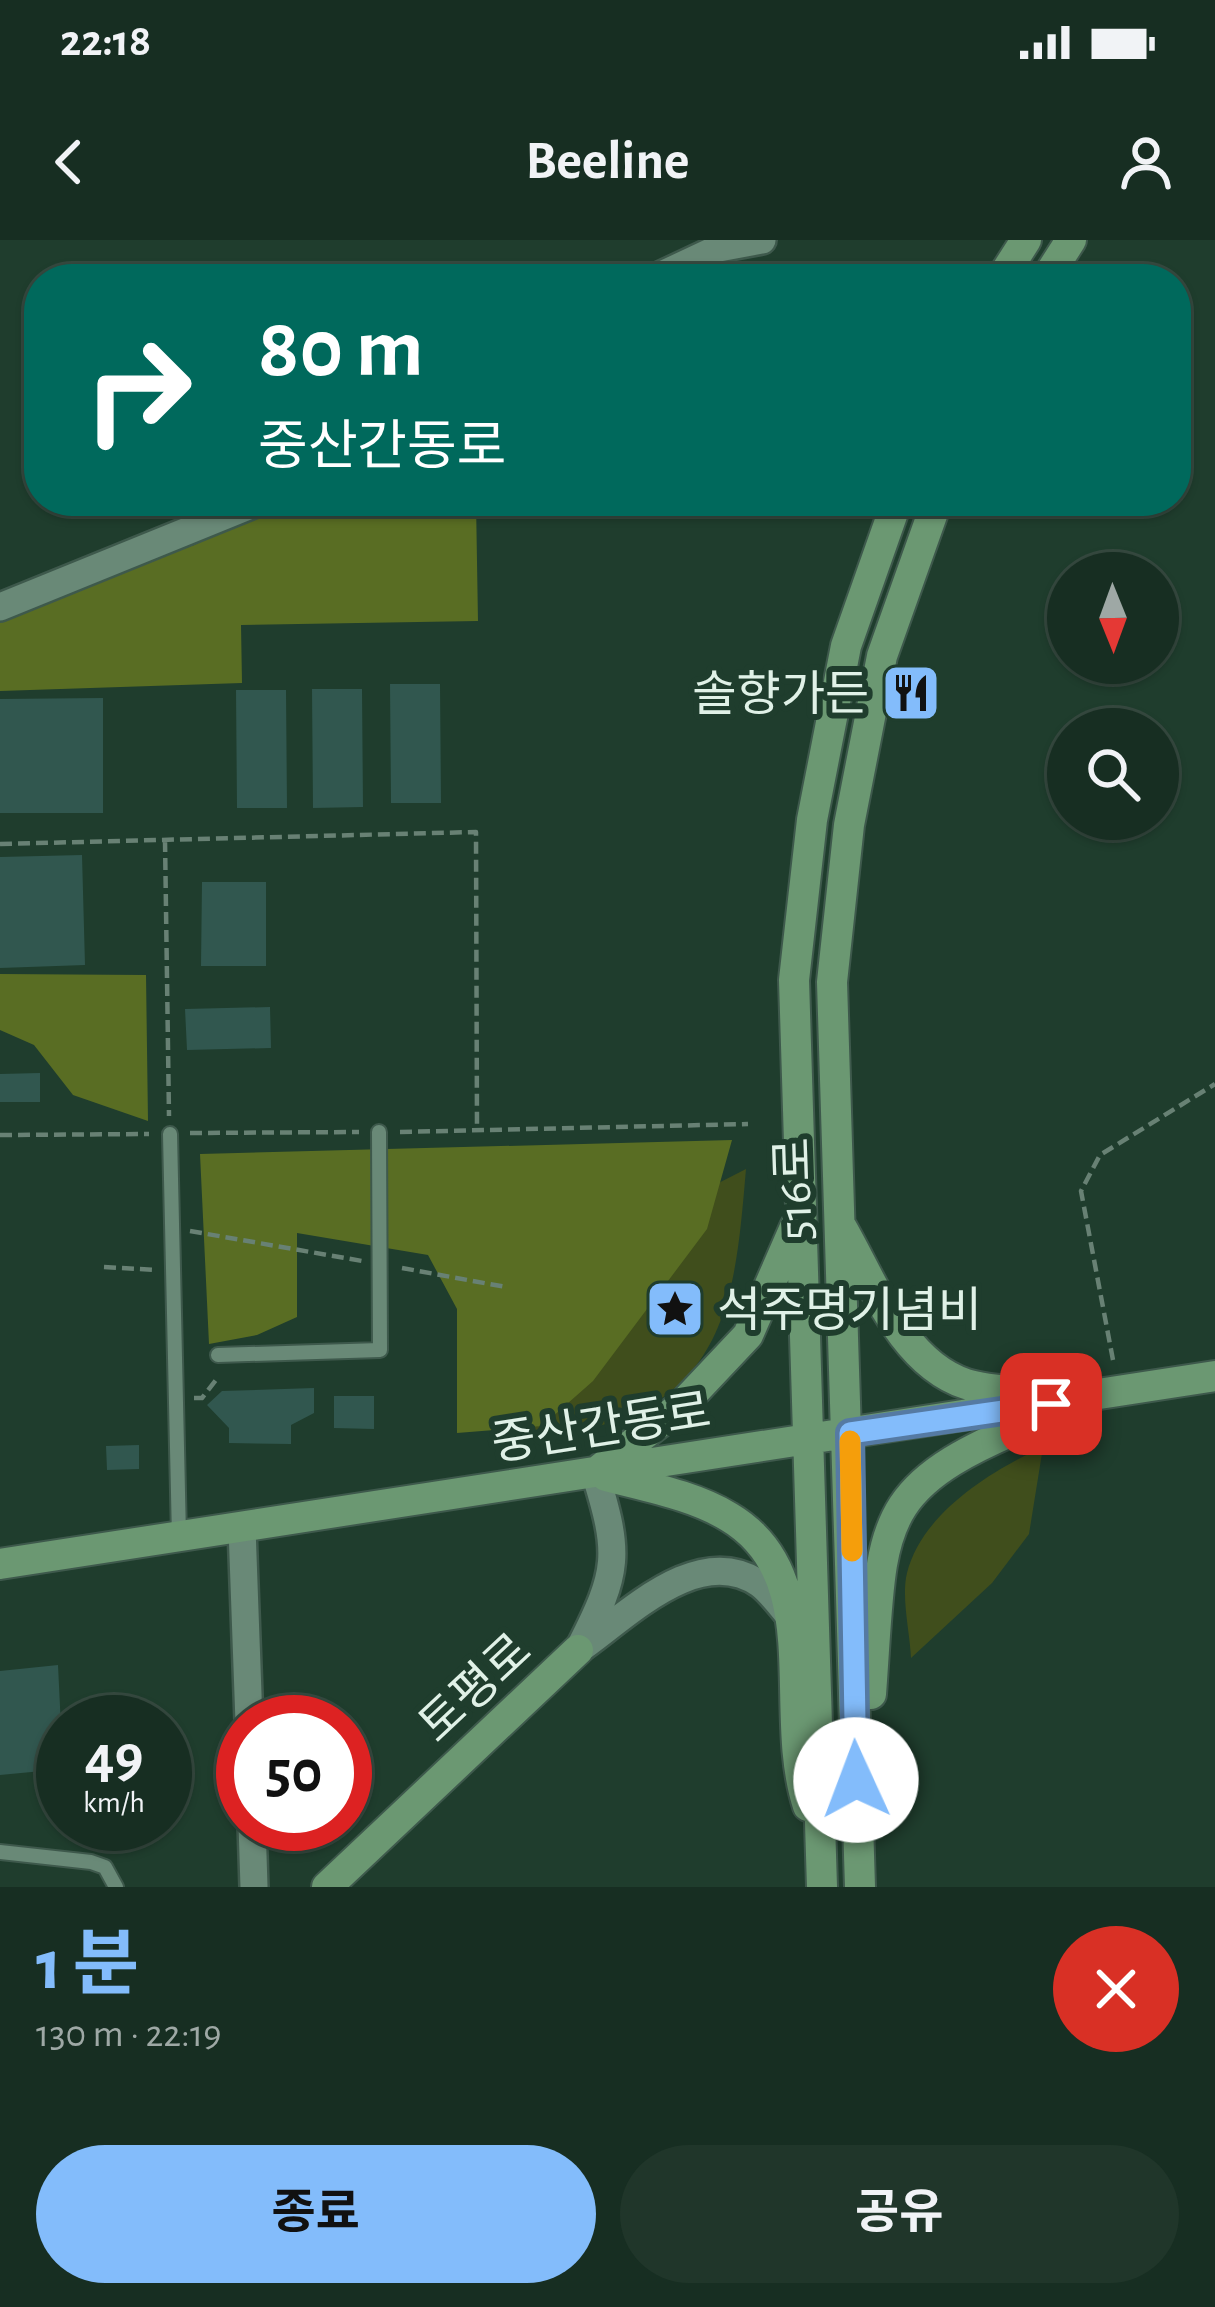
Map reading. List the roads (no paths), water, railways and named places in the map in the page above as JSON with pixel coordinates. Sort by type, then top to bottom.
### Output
[{"type":"main road","name":"516로","points":[[822,1887],[794,980],[812,820],[846,646],[892,516]]},
{"type":"main road","name":"516로","points":[[860,1874],[850,1433],[838,1223],[832,982],[849,826],[882,656],[932,516]]},
{"type":"main road","points":[[595,1473],[682,1405],[748,1335],[800,1216]]},
{"type":"main road","points":[[838,1223],[905,1337],[930,1365],[967,1384],[1105,1395]]},
{"type":"main road","name":"중산간동로","points":[[0,1564],[1215,1376]]},
{"type":"main road","points":[[860,1874],[878,1584],[892,1520],[922,1482],[968,1448],[1105,1395]]},
{"type":"main road","points":[[595,1473],[730,1517],[782,1570],[792,1619],[795,1766],[819,1838]]},
{"type":"main road","name":"토평로","points":[[327,1887],[578,1650]]},
{"type":"street","points":[[685,264],[719,248],[762,240]]},
{"type":"street","points":[[0,608],[224,516]]},
{"type":"street","points":[[578,1650],[610,1589],[614,1536],[595,1473]]},
{"type":"street","points":[[242,1528],[248,1695]]},
{"type":"street","points":[[578,1650],[675,1582],[711,1569],[737,1573],[761,1585],[792,1619]]},
{"type":"street","points":[[253,1851],[254,1887]]},
{"type":"lane","points":[[218,1355],[380,1350],[380,1132]]},
{"type":"lane","points":[[170,1134],[179,1537]]},
{"type":"lane","points":[[0,1852],[91,1862],[105,1867],[116,1887]]},
{"type":"place","name":"솔향가든","points":[[911,693]]},
{"type":"place","name":"석주명기념비","points":[[675,1309]]}]
